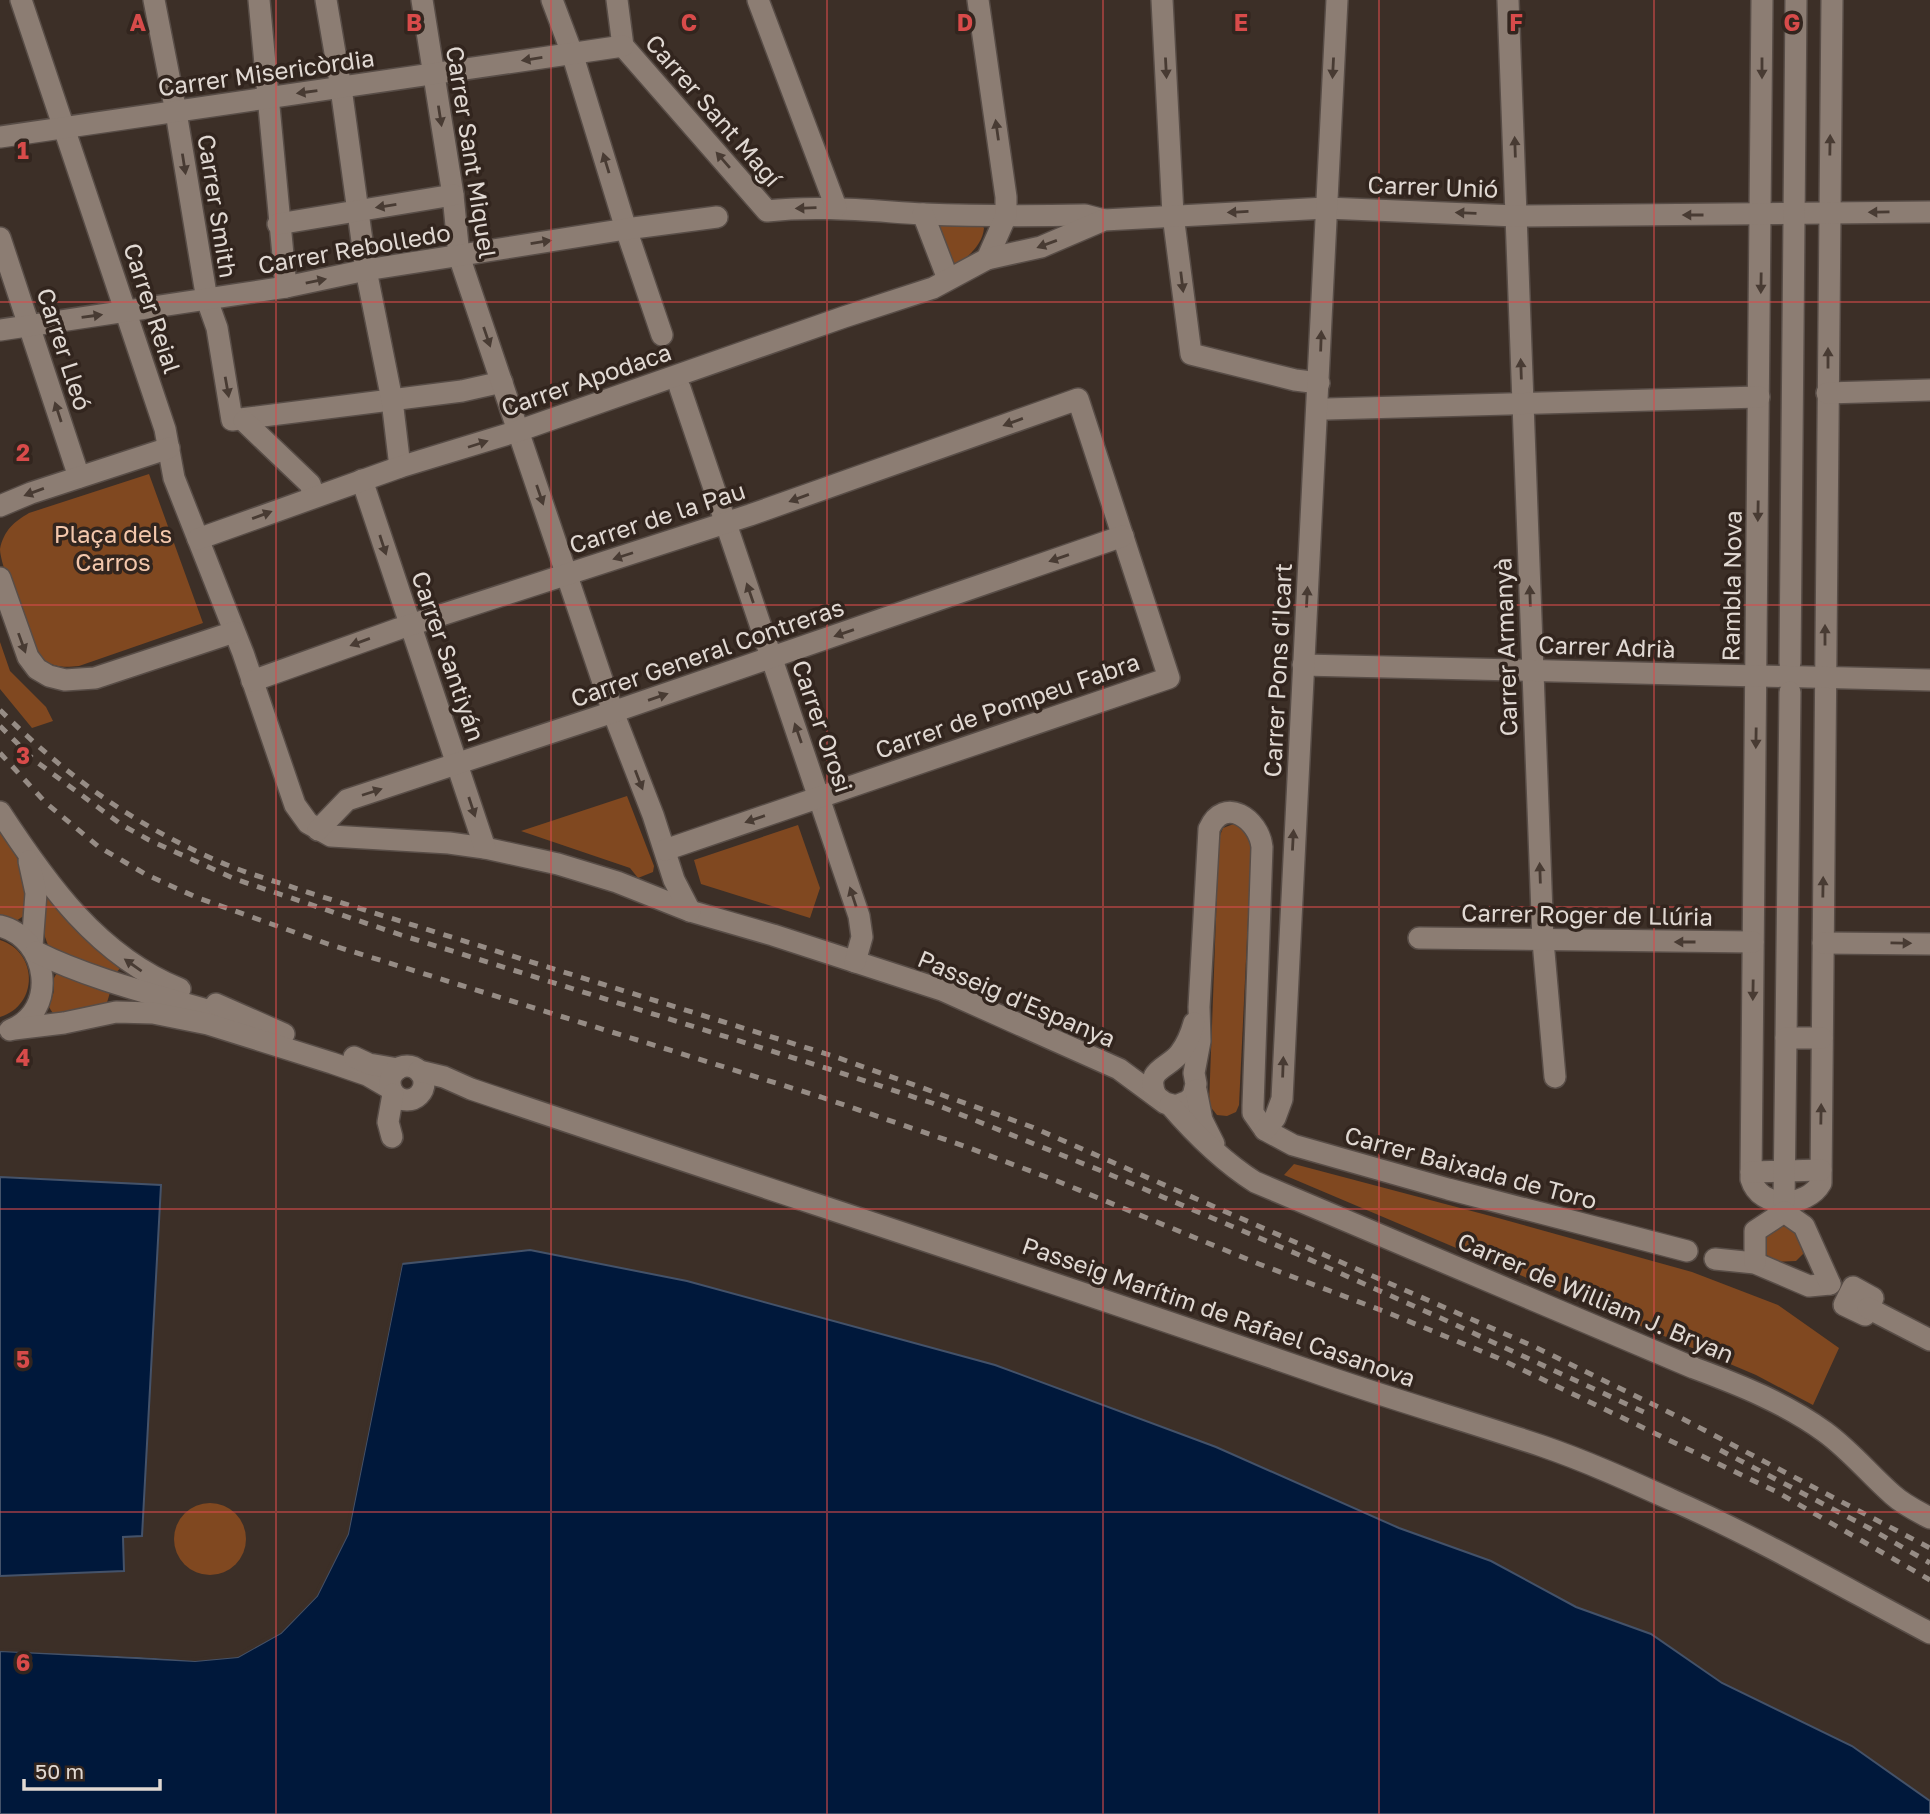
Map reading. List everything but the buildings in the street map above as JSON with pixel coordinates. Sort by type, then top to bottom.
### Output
[{"type":"street","name":"Carrer Reial","points":[[21,0],[165,429],[174,478],[234,632],[295,805],[300,816],[317,830]]},
{"type":"street","name":"Carrer Smith","points":[[154,0],[176,112],[206,300],[217,328],[238,420]]},
{"type":"street","points":[[259,0],[286,287]]},
{"type":"street","points":[[326,0],[366,270],[391,400],[400,467]]},
{"type":"street","name":"Carrer Sant Miquel","points":[[422,0],[453,195],[459,256],[613,712],[674,880],[690,911]]},
{"type":"street","points":[[552,0],[572,53],[662,335]]},
{"type":"street","name":"Carrer Sant Magí","points":[[617,0],[623,46],[767,211],[836,207]]},
{"type":"street","points":[[758,0],[836,207],[923,214],[1006,206]]},
{"type":"street","points":[[978,0],[1006,206],[987,260]]},
{"type":"street","points":[[1162,0],[1173,215],[1191,354],[1295,380],[1319,383]]},
{"type":"street","name":"Carrer Pons d'Icart","points":[[1259,1122],[1278,1113],[1282,1099],[1337,0]]},
{"type":"street","name":"Carrer Armanyà","points":[[1508,0],[1543,941],[1555,1077]]},
{"type":"street","name":"Rambla Nova","points":[[1751,1172],[1762,0]]},
{"type":"street","points":[[1790,663],[1796,0]]},
{"type":"street","points":[[1821,1170],[1751,1172],[1753,1185],[1757,1190],[1767,1198],[1784,1202],[1802,1199],[1813,1193],[1821,1183],[1832,0]]},
{"type":"street","name":"Carrer Misericòrdia","points":[[0,137],[623,46]]},
{"type":"street","points":[[278,224],[453,195]]},
{"type":"street","name":"Carrer Unió","points":[[1006,206],[1085,215],[1104,220],[1326,208],[1517,216],[1930,212]]},
{"type":"street","points":[[923,214],[948,279]]},
{"type":"street","name":"Carrer Rebolledo","points":[[0,330],[206,300],[366,270],[626,229],[717,218]]},
{"type":"street","name":"Carrer Unió","points":[[987,260],[1041,247],[1104,220]]},
{"type":"street","name":"Carrer Lleó","points":[[0,237],[79,477]]},
{"type":"street","name":"Carrer Apodaca","points":[[198,538],[400,467],[677,382],[933,288],[987,260]]},
{"type":"street","points":[[238,420],[462,391],[502,382]]},
{"type":"street","name":"Carrer Orosi","points":[[677,382],[862,926],[863,937],[855,962]]},
{"type":"street","points":[[1827,393],[1930,390]]},
{"type":"street","points":[[1327,409],[1759,397]]},
{"type":"street","name":"Carrer de la Pau","points":[[252,681],[410,625],[726,523],[1078,399],[1123,536]]},
{"type":"street","points":[[238,420],[310,484],[314,496]]},
{"type":"street","points":[[0,506],[31,493],[169,448]]},
{"type":"street","name":"Carrer Santiyán","points":[[362,480],[485,848]]},
{"type":"street","name":"Carrer General Contreras","points":[[317,830],[347,800],[773,658],[1123,536]]},
{"type":"street","name":"Carrer de Pompeu Fabra","points":[[665,850],[1168,678],[1123,536]]},
{"type":"street","points":[[0,578],[28,657],[37,669],[65,680],[95,678],[234,632]]},
{"type":"street","name":"Carrer Adrià","points":[[1303,665],[1930,680]]},
{"type":"street","points":[[1784,1202],[1790,692]]},
{"type":"street","name":"Passeig Marítim de Rafael Casanova","points":[[0,812],[29,860],[36,883],[34,949],[56,962],[332,1048],[369,1064],[398,1069],[409,1066],[444,1077],[471,1089],[843,1215],[957,1249],[1339,1381],[1546,1448],[1737,1530],[1930,1633]]},
{"type":"street","points":[[1199,1007],[1187,1042],[1153,1083],[1163,1101],[1183,1104],[1193,1096],[1200,1041],[1199,1007],[1207,836],[1212,822],[1227,813],[1233,813],[1252,822],[1261,838],[1262,847],[1259,1122]]},
{"type":"street","name":"Passeig d'Espanya","points":[[317,830],[331,836],[387,838],[485,848],[558,864],[690,911],[773,935],[959,997],[1119,1069],[1163,1101]]},
{"type":"street","name":"Passeig Marítim de Rafael Casanova","points":[[13,832],[71,910],[121,957],[168,985],[284,1034]]},
{"type":"street","points":[[634,889],[652,883],[661,876],[665,850]]},
{"type":"street","points":[[0,926],[13,930],[34,949],[41,965],[43,980],[31,1013],[7,1031]]},
{"type":"street","name":"Carrer Roger de Llúria","points":[[1419,938],[1754,942]]},
{"type":"street","points":[[1823,943],[1930,944]]},
{"type":"street","points":[[7,1031],[116,1012],[153,1013],[208,1024],[368,1075],[404,1095]]},
{"type":"street","points":[[1786,1038],[1822,1038]]},
{"type":"street","points":[[1165,1067],[1184,1065],[1195,1082]]},
{"type":"street","name":"Passeig d'Espanya","points":[[1119,1069],[1165,1067]]},
{"type":"street","points":[[398,1069],[390,1078],[404,1095]]},
{"type":"street","points":[[404,1095],[424,1087],[423,1076],[419,1071]]},
{"type":"street","name":"Carrer de William J. Bryan","points":[[1195,1082],[1202,1120],[1222,1157]]},
{"type":"street","name":"Passeig Marítim de Rafael Casanova","points":[[404,1095],[471,1089]]},
{"type":"street","name":"Carrer de William J. Bryan","points":[[1163,1101],[1222,1157],[1255,1182],[1744,1387],[1781,1405],[1826,1433],[1854,1456],[1893,1496],[1930,1518]]},
{"type":"street","name":"Carrer Baixada de Toro","points":[[1259,1122],[1293,1145],[1687,1251]]},
{"type":"street","points":[[1755,1263],[1755,1231],[1784,1212],[1804,1226],[1830,1284]]},
{"type":"street","points":[[1715,1259],[1755,1263],[1809,1286],[1830,1284],[1849,1295],[1853,1287],[1873,1298],[1868,1308],[1928,1337]]},
{"type":"green space","points":[[978,220],[984,228],[981,240],[969,255],[954,266],[937,222]]},
{"type":"green space","name":"Plaça dels Carros","points":[[149,474],[203,623],[79,666],[59,666],[47,662],[34,648],[8,582],[0,549],[4,537],[14,523],[29,513]]},
{"type":"green space","points":[[0,642],[10,671],[46,707],[53,721],[32,728],[0,689]]},
{"type":"green space","points":[[627,796],[654,866],[653,872],[638,878],[630,868],[521,831]]},
{"type":"green space","points":[[1239,822],[1252,834],[1239,1105],[1236,1112],[1227,1116],[1217,1115],[1209,1105],[1219,838],[1223,828]]},
{"type":"green space","points":[[798,825],[820,888],[810,918],[701,884],[694,860]]},
{"type":"green space","points":[[0,830],[22,866],[28,885],[25,915],[16,921],[0,916]]},
{"type":"green space","points":[[45,890],[123,965],[115,974],[49,948],[45,937]]},
{"type":"green space","points":[[0,940],[13,946],[22,955],[29,978],[22,1002],[13,1011],[0,1017]]},
{"type":"green space","points":[[58,971],[112,986],[105,1009],[54,1015],[49,1007],[54,991],[54,978]]},
{"type":"green space","points":[[1294,1164],[1692,1272],[1778,1305],[1839,1348],[1813,1405],[1756,1375],[1284,1175]]},
{"type":"green space","points":[[1774,1226],[1797,1227],[1802,1235],[1803,1254],[1796,1261],[1775,1262],[1767,1255],[1767,1233]]},
{"type":"green space","points":[[210,1503],[230,1509],[240,1519],[246,1539],[240,1559],[230,1569],[210,1575],[190,1569],[180,1559],[174,1539],[180,1519],[190,1509]]},
{"type":"water","points":[[0,1177],[161,1185],[142,1536],[123,1537],[124,1571],[0,1576]]},
{"type":"water","points":[[530,1250],[687,1281],[995,1365],[1216,1447],[1399,1528],[1491,1561],[1576,1607],[1651,1634],[1722,1683],[1852,1746],[1930,1801],[1930,1814],[0,1814],[0,1651],[195,1661],[238,1657],[281,1633],[317,1596],[348,1534],[402,1264]]},
{"type":"pier","points":[[403,1260],[348,1534],[317,1596],[281,1633],[238,1657],[195,1661],[0,1651],[0,1648],[195,1658],[237,1653],[279,1630],[314,1594],[345,1533],[399,1263]]},
{"type":"railway","points":[[0,710],[50,756],[103,797],[159,832],[220,862],[307,892],[833,1056],[1032,1127],[1535,1347],[1683,1419],[1930,1548]]},
{"type":"railway","points":[[0,726],[34,760],[122,825],[235,879],[401,935],[932,1103],[1297,1254],[1648,1414]]},
{"type":"railway","points":[[0,753],[46,803],[99,847],[147,875],[198,898],[328,944],[821,1097],[1057,1181],[1498,1358],[1777,1492],[1930,1580]]},
{"type":"railway","points":[[1720,1450],[1930,1563]]}]
